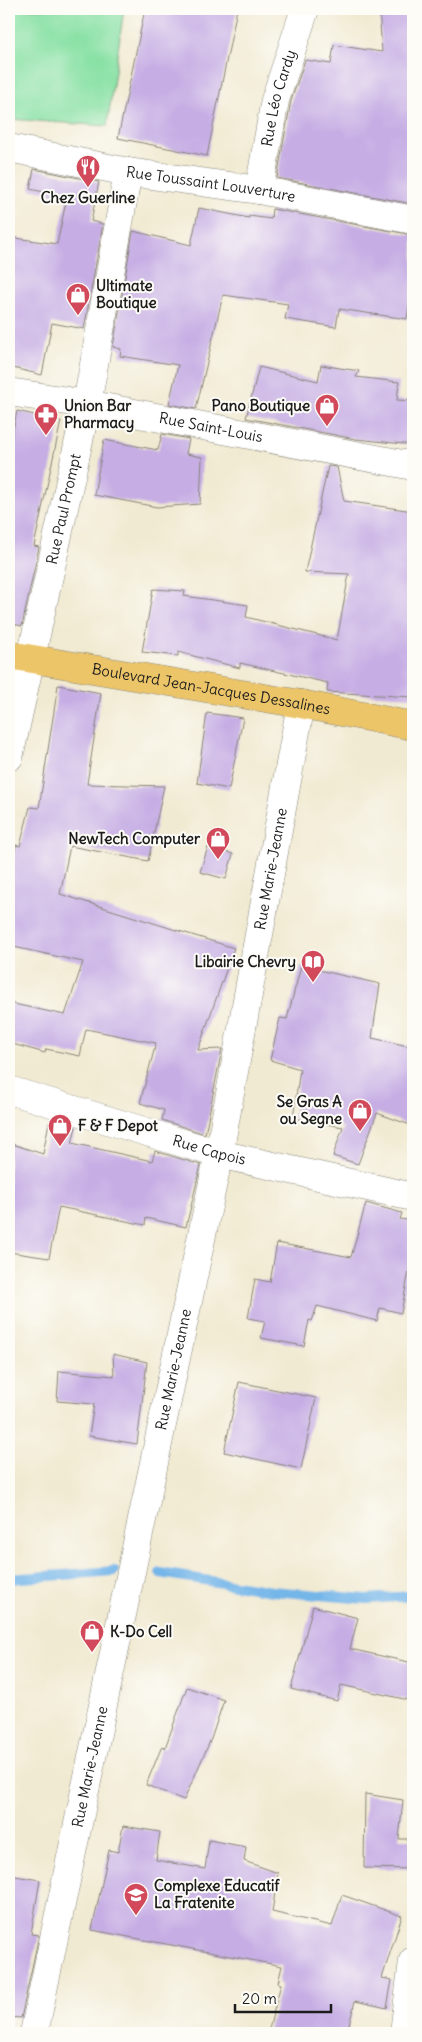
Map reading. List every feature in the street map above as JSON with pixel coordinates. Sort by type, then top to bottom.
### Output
[{"type":"main road","name":"Boulevard Jean-Jacques Dessalines","points":[[20,657],[301,704],[413,726]]},
{"type":"street","name":"Rue Léo Cardy","points":[[259,190],[275,100],[305,9]]},
{"type":"street","name":"Rue Toussaint Louverture","points":[[9,148],[128,172],[259,190],[413,220]]},
{"type":"street","name":"Rue Paul Prompt","points":[[9,758],[20,657],[87,404],[128,172]]},
{"type":"street","name":"Rue Saint-Louis","points":[[9,392],[87,404],[413,466]]},
{"type":"street","name":"Rue Marie-Jeanne","points":[[34,2033],[219,1154],[301,704]]},
{"type":"street","name":"Rue Capois","points":[[9,1090],[219,1154],[413,1197]]},
{"type":"street","points":[[404,2033],[413,1961]]},
{"type":"green space","points":[[9,9],[124,9],[107,126],[9,119]]},
{"type":"building","points":[[145,9],[237,9],[207,156],[118,138]]},
{"type":"building","points":[[379,9],[413,9],[413,204],[277,178],[291,101],[305,60],[331,64],[334,45],[382,52]]},
{"type":"building","points":[[34,169],[99,182],[91,221],[103,224],[84,329],[52,323],[42,375],[9,367],[9,237],[57,244],[67,197],[30,189]]},
{"type":"building","points":[[199,208],[249,218],[249,216],[271,219],[272,209],[413,235],[413,280],[407,319],[339,309],[336,327],[285,319],[288,304],[223,295],[196,409],[169,404],[178,365],[120,356],[121,349],[113,347],[133,231],[191,245]]},
{"type":"building","points":[[321,365],[359,371],[356,377],[399,382],[397,400],[413,401],[413,445],[356,439],[246,418],[259,367],[318,381]]},
{"type":"building","points":[[17,411],[61,421],[34,546],[39,547],[22,626],[9,623],[9,449]]},
{"type":"building","points":[[162,434],[189,439],[186,454],[202,457],[200,504],[157,507],[94,495],[104,440],[158,450]]},
{"type":"building","points":[[328,466],[337,467],[344,501],[413,511],[413,697],[327,692],[328,683],[240,663],[240,668],[178,652],[178,656],[142,652],[153,589],[185,591],[184,596],[248,605],[246,617],[337,640],[349,574],[305,572]]},
{"type":"building","points":[[58,685],[101,693],[87,784],[164,786],[148,861],[70,846],[60,894],[234,948],[198,1050],[222,1049],[205,1134],[162,1120],[164,1110],[140,1103],[156,1043],[86,1029],[80,1056],[46,1049],[45,1053],[9,1043],[9,1003],[65,1015],[83,962],[9,946],[9,886],[16,845],[20,846],[30,807],[39,808]]},
{"type":"building","points":[[207,713],[243,718],[229,789],[197,783]]},
{"type":"building","points":[[208,847],[233,854],[226,879],[200,872]]},
{"type":"building","points":[[301,966],[380,984],[372,1038],[413,1047],[413,1126],[377,1113],[358,1164],[333,1156],[343,1127],[293,1118],[300,1069],[270,1060],[280,1018],[287,1019]]},
{"type":"building","points":[[49,1122],[76,1127],[72,1143],[152,1161],[155,1151],[201,1165],[186,1227],[146,1218],[145,1225],[59,1207],[49,1258],[9,1252],[9,1143],[43,1154]]},
{"type":"building","points":[[366,1203],[402,1213],[400,1219],[413,1221],[413,1250],[401,1313],[380,1308],[377,1321],[317,1306],[312,1321],[309,1320],[304,1346],[261,1338],[265,1321],[248,1318],[255,1279],[270,1282],[277,1243],[351,1257]]},
{"type":"building","points":[[113,1354],[147,1362],[137,1444],[89,1436],[94,1404],[57,1401],[59,1371],[114,1376]]},
{"type":"building","points":[[239,1382],[316,1398],[301,1469],[224,1452]]},
{"type":"building","points":[[313,1606],[358,1618],[350,1649],[413,1663],[413,1701],[341,1685],[337,1701],[291,1689]]},
{"type":"building","points":[[187,1687],[224,1700],[211,1739],[184,1800],[146,1785],[162,1746],[165,1748]]},
{"type":"building","points":[[365,1794],[403,1800],[399,1839],[413,1839],[413,1869],[364,1868]]},
{"type":"building","points":[[123,1826],[160,1832],[156,1860],[205,1869],[209,1840],[246,1847],[244,1861],[278,1873],[272,1912],[332,1926],[342,1895],[402,1916],[382,1978],[392,1980],[387,2008],[355,2001],[347,2033],[268,2033],[281,1984],[278,1983],[282,1966],[92,1930],[109,1850],[118,1852]]},
{"type":"building","points":[[9,1875],[40,1880],[31,1934],[39,1935],[21,2018],[9,2017]]},
{"type":"waterway","points":[[9,1579],[114,1571]]},
{"type":"waterway","points":[[160,1573],[272,1591],[366,1599],[413,1596]]},
{"type":"place","name":"Chez Guerline","points":[[88,188]]},
{"type":"place","name":"Ultimate Boutique","points":[[78,316]]},
{"type":"place","name":"Pano Boutique","points":[[327,427]]},
{"type":"place","name":"Union Bar Pharmacy","points":[[46,436]]},
{"type":"place","name":"NewTech Computer","points":[[218,860]]},
{"type":"place","name":"Libairie Chevry","points":[[313,983]]},
{"type":"place","name":"Se Gras A ou Segne","points":[[360,1132]]},
{"type":"place","name":"F & F Depot","points":[[60,1147]]},
{"type":"place","name":"K-Do Cell","points":[[92,1653]]},
{"type":"place","name":"Complexe Educatif La Fratenite","points":[[136,1916]]}]
